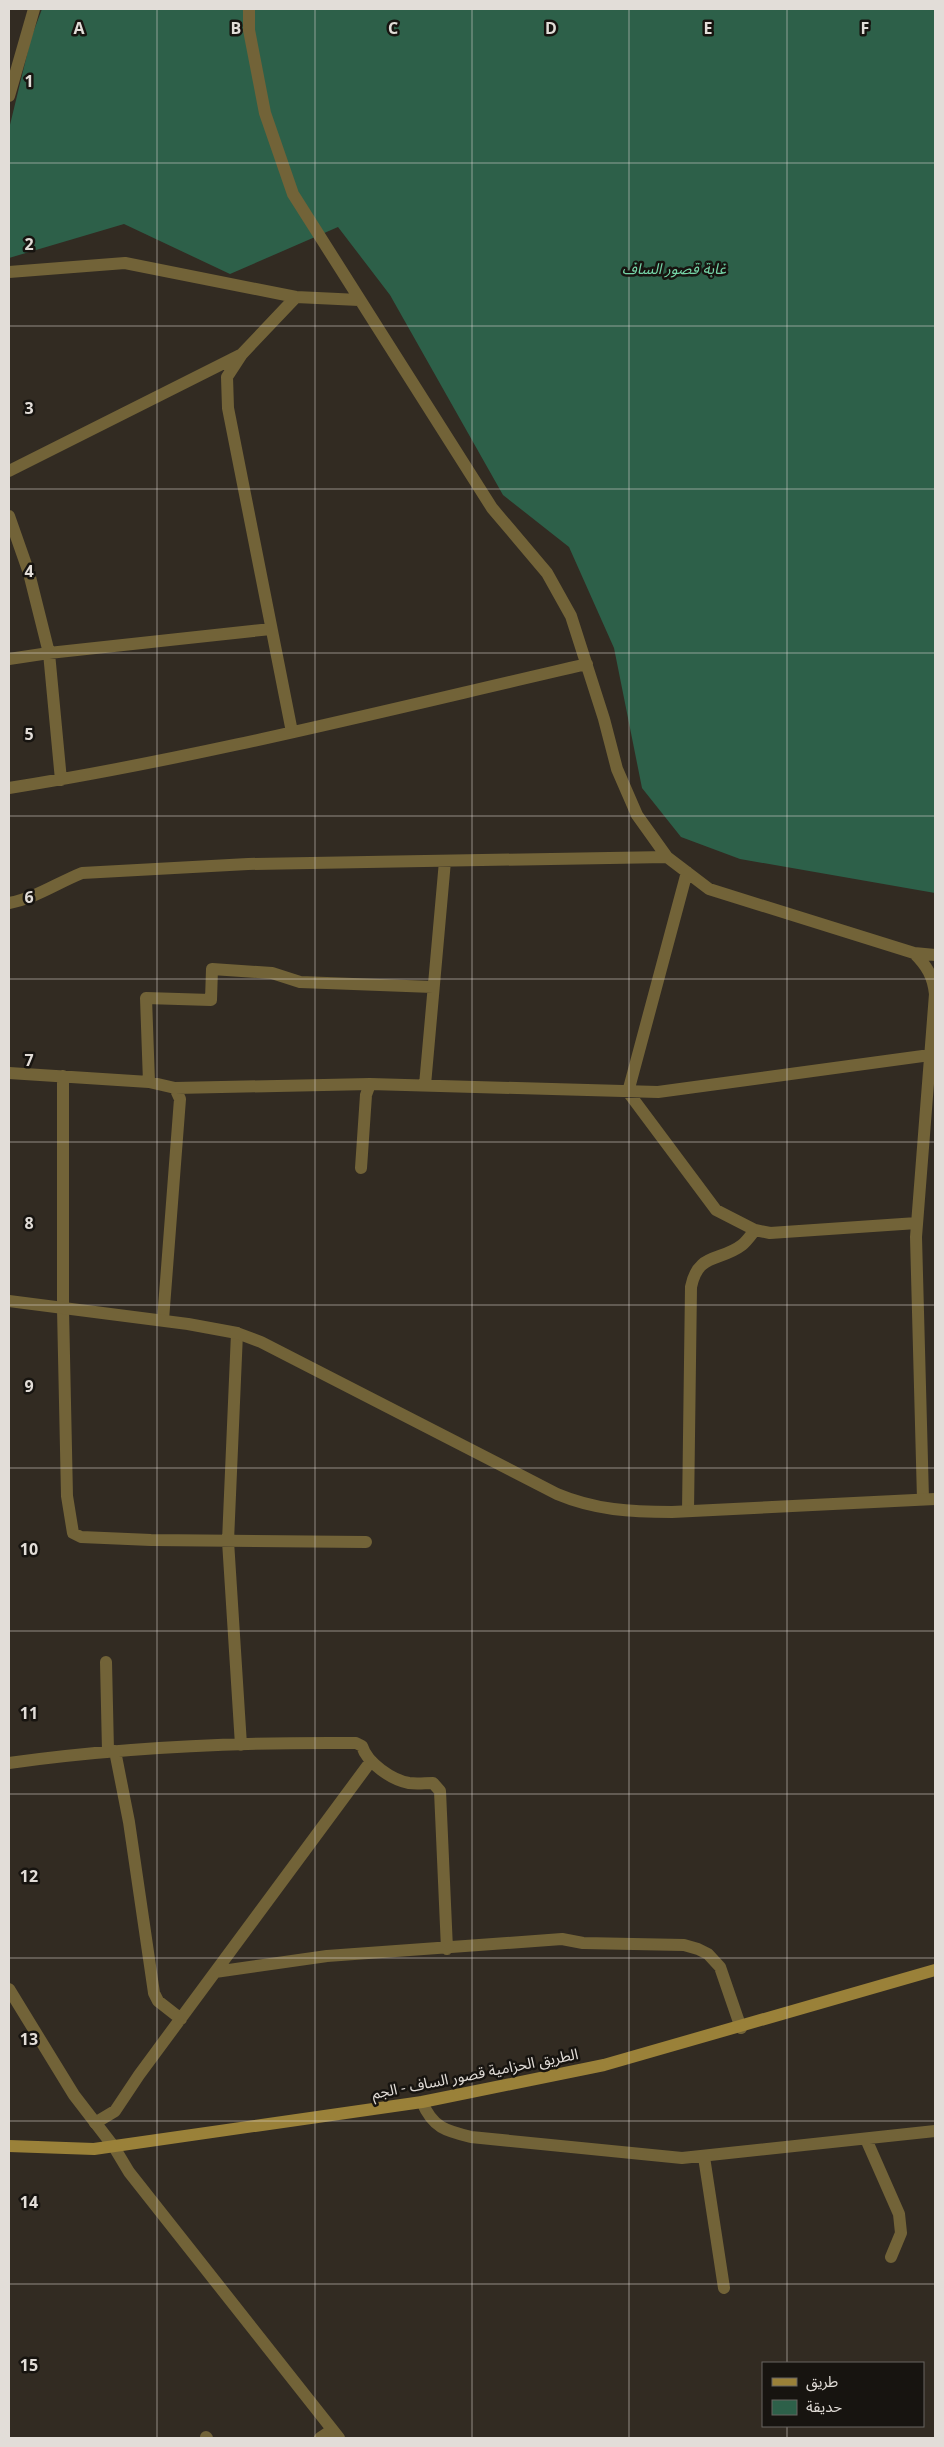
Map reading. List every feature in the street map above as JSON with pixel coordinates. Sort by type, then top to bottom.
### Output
[{"type":"main road","name":"الطريق الحزامية قصور الساف - الجم","points":[[9,2146],[94,2150],[422,2102],[604,2066],[741,2028],[935,1970]]},
{"type":"street","points":[[9,96],[13,65],[34,9]]},
{"type":"street","points":[[249,9],[249,30],[264,113],[293,194],[492,508],[547,573],[571,616],[587,664],[617,769],[637,815],[667,857],[709,889],[914,953],[935,955]]},
{"type":"street","points":[[9,272],[125,263],[296,297],[359,300]]},
{"type":"street","points":[[292,732],[228,408],[227,377],[242,354],[296,297]]},
{"type":"street","points":[[9,471],[242,354]]},
{"type":"street","points":[[9,516],[29,573],[49,652],[61,780]]},
{"type":"street","points":[[9,659],[49,652],[271,629]]},
{"type":"street","points":[[9,788],[61,780],[292,732],[587,664]]},
{"type":"street","points":[[9,903],[41,894],[62,881],[82,873],[248,864],[667,857]]},
{"type":"street","points":[[425,1085],[445,861]]},
{"type":"street","points":[[628,1092],[687,872]]},
{"type":"street","points":[[9,1301],[163,1320],[237,1333],[261,1342],[574,1501],[613,1510],[688,1511],[929,1499],[917,1222],[935,994],[933,978],[925,963],[914,953]]},
{"type":"street","points":[[149,1082],[146,998],[210,1000],[212,969],[272,972],[300,982],[433,987]]},
{"type":"street","points":[[9,1073],[149,1082],[175,1088],[370,1084],[658,1092],[930,1055]]},
{"type":"street","points":[[63,1076],[63,1308],[67,1496],[73,1533],[81,1537],[366,1542]]},
{"type":"street","points":[[361,1168],[366,1095],[370,1084]]},
{"type":"street","points":[[163,1320],[180,1099],[175,1088]]},
{"type":"street","points":[[628,1092],[716,1210],[755,1230],[770,1232],[917,1222]]},
{"type":"street","points":[[688,1511],[691,1287],[694,1274],[704,1262],[743,1245],[755,1230]]},
{"type":"street","points":[[237,1333],[228,1541],[241,1744]]},
{"type":"street","points":[[106,1662],[111,1751],[129,1822],[154,1993],[158,2001],[181,2019]]},
{"type":"street","points":[[9,1763],[180,1745],[356,1743],[362,1746],[367,1758],[407,1783],[433,1783],[440,1791],[446,1949]]},
{"type":"street","points":[[95,2123],[115,2111],[215,1972],[372,1761]]},
{"type":"street","points":[[215,1972],[327,1956],[446,1949],[562,1939],[583,1943],[684,1945],[708,1954],[720,1967],[741,2028]]},
{"type":"street","points":[[9,1989],[74,2095],[114,2147],[144,2192],[336,2434],[320,2438]]},
{"type":"street","points":[[422,2102],[428,2115],[434,2122],[447,2131],[471,2137],[626,2154],[682,2158],[935,2131]]},
{"type":"street","points":[[866,2139],[899,2214],[901,2232],[891,2257]]},
{"type":"street","points":[[704,2156],[724,2288]]},
{"type":"green space","name":"غابة قصور الساف","points":[[42,9],[935,9],[935,893],[740,859],[681,837],[642,788],[614,648],[569,547],[503,495],[390,295],[338,227],[230,274],[124,224],[9,258],[9,129],[31,38]]}]
